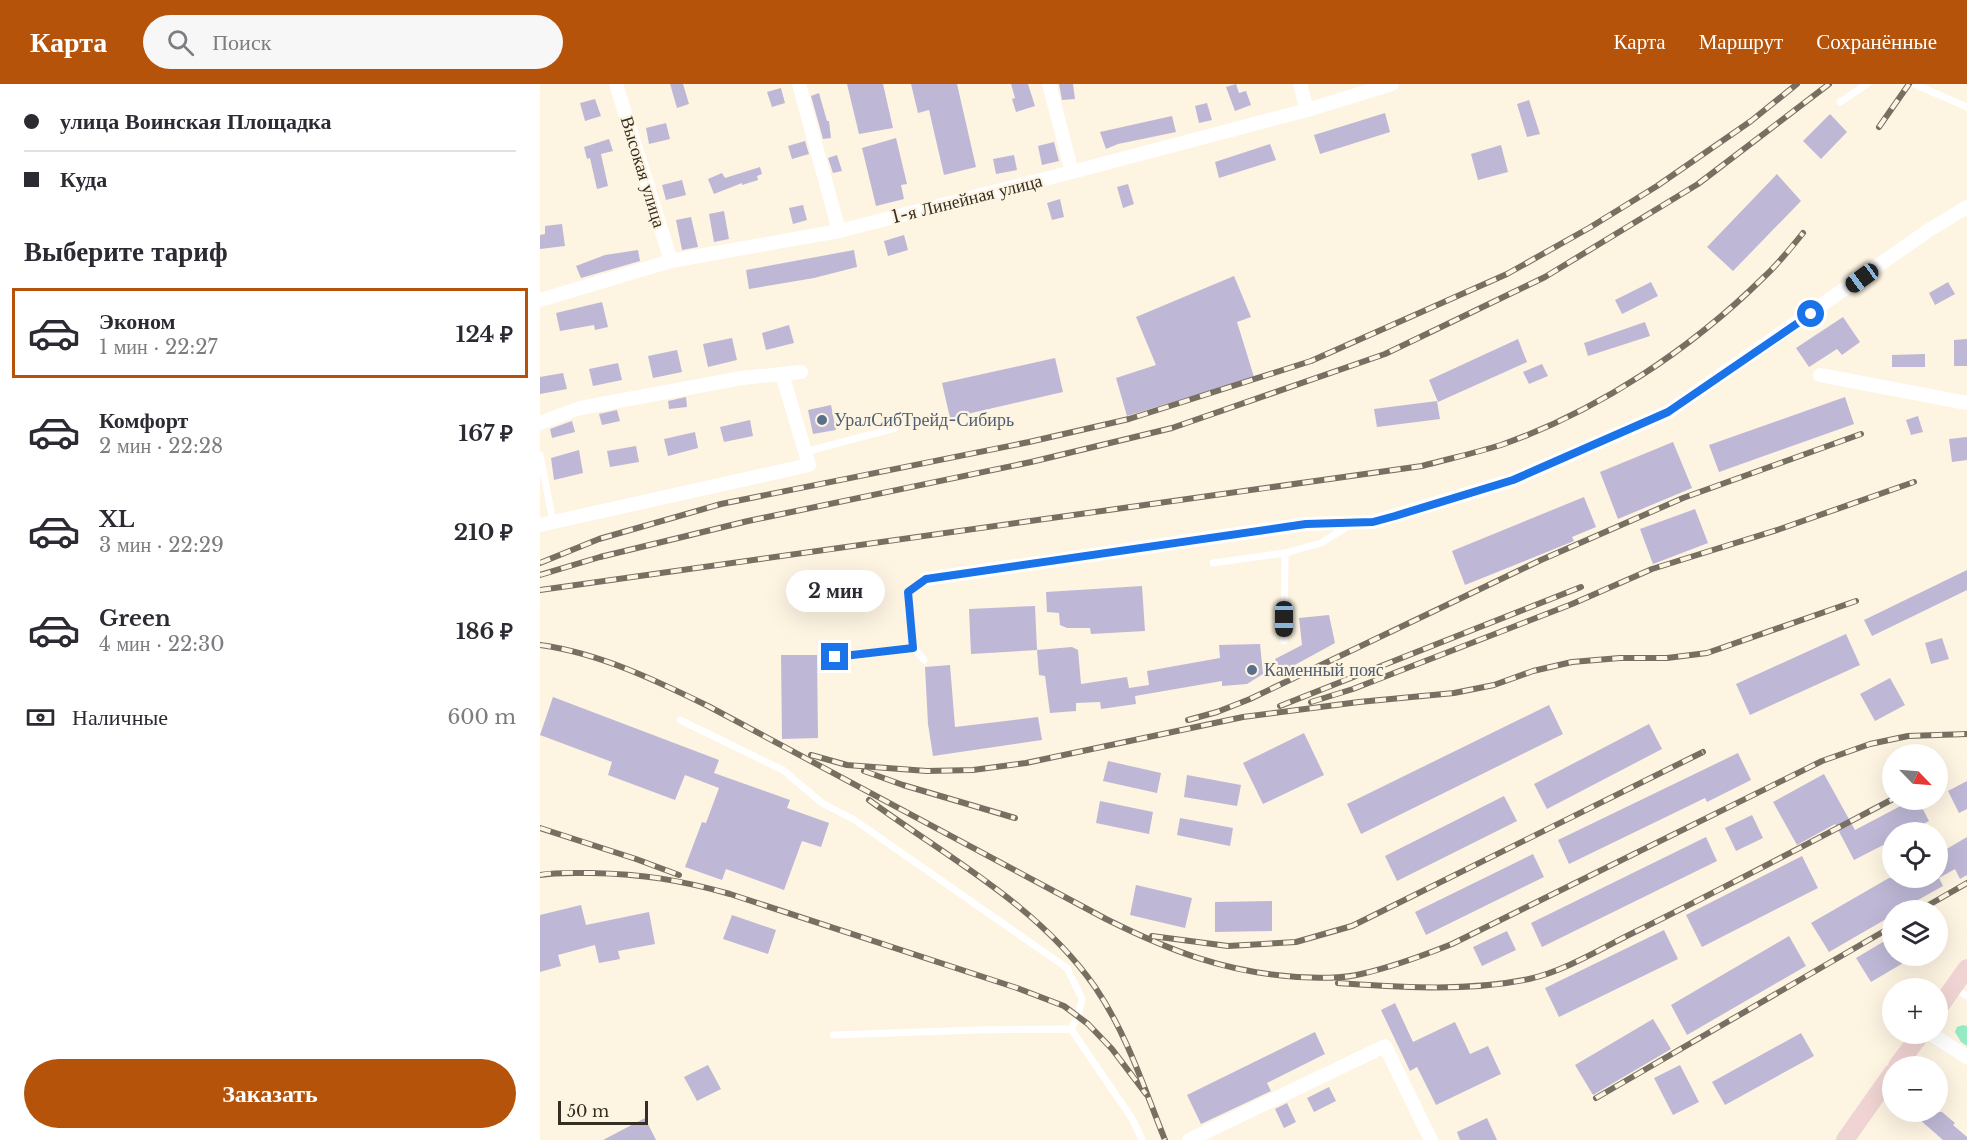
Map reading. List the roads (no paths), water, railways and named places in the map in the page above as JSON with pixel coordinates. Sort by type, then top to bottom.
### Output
[{"type":"main road","points":[[1948,1001],[1960,992],[1967,968]]},
{"type":"main road","points":[[1845,1140],[1882,1088]]},
{"type":"street","name":"Высокая улица","points":[[616,84],[670,261]]},
{"type":"street","points":[[799,84],[839,231]]},
{"type":"street","points":[[1050,84],[1072,172]]},
{"type":"street","points":[[1300,84],[1307,110]]},
{"type":"street","name":"1-я Линейная улица","points":[[540,300],[670,261],[839,231],[1072,172],[1307,110],[1392,84]]},
{"type":"street","points":[[926,579],[1306,524],[1373,522],[1513,480],[1668,412],[1929,230],[1967,207]]},
{"type":"street","points":[[540,423],[580,408],[742,378],[801,372]]},
{"type":"street","points":[[546,524],[809,465],[782,374]]},
{"type":"street","points":[[1820,375],[1967,403]]},
{"type":"street","points":[[1947,1044],[1967,1057]]},
{"type":"street","points":[[1189,1140],[1385,1046],[1431,1140]]},
{"type":"lane","points":[[1840,102],[1867,84]]},
{"type":"lane","points":[[1914,84],[1967,107]]},
{"type":"lane","points":[[805,452],[895,428]]},
{"type":"lane","points":[[540,455],[546,524]]},
{"type":"lane","points":[[1214,563],[1285,553],[1321,543],[1352,523]]},
{"type":"lane","points":[[1284,641],[1285,553]]},
{"type":"lane","points":[[924,660],[913,648],[908,592],[926,579]]},
{"type":"lane","points":[[835,657],[913,648]]},
{"type":"lane","points":[[680,720],[783,770],[822,803],[853,819],[1067,968],[1082,999],[1078,1016],[1071,1029]]},
{"type":"lane","points":[[832,1035],[1071,1029]]},
{"type":"lane","points":[[1071,1029],[1133,1120],[1142,1140]]},
{"type":"railway","points":[[540,563],[599,539],[721,504],[1029,442],[1129,419],[1311,361],[1507,274],[1589,228],[1657,186],[1751,121],[1797,84]]},
{"type":"railway","points":[[540,575],[600,557],[748,521],[1031,462],[1172,428],[1385,354],[1545,277],[1698,184],[1829,84]]},
{"type":"railway","points":[[1879,127],[1909,84]]},
{"type":"railway","points":[[540,590],[1422,466],[1491,448],[1573,415],[1608,396],[1674,353],[1736,303],[1774,267],[1803,233]]},
{"type":"railway","points":[[1188,720],[1250,699],[1541,560],[1683,498],[1861,434]]},
{"type":"railway","points":[[1311,702],[1353,689],[1572,604],[1652,569],[1780,529],[1914,482]]},
{"type":"railway","points":[[1280,706],[1581,587]]},
{"type":"railway","points":[[811,755],[847,765],[927,771],[973,770],[1026,763],[1243,717],[1454,693],[1494,685],[1533,671],[1572,662],[1620,658],[1667,658],[1707,653],[1856,601]]},
{"type":"railway","points":[[540,645],[605,661],[688,696],[1106,919],[1153,941],[1222,965],[1297,977],[1353,976],[1407,961],[1452,944],[1822,761],[1870,744],[1908,736],[1967,734]]},
{"type":"railway","points":[[1152,936],[1228,946],[1296,942],[1352,926],[1703,752]]},
{"type":"railway","points":[[864,771],[1015,818]]},
{"type":"railway","points":[[869,800],[990,884],[1047,931],[1072,958],[1095,987],[1116,1023],[1165,1140]]},
{"type":"railway","points":[[1338,983],[1458,987],[1506,983],[1544,975],[1586,957],[1882,805]]},
{"type":"railway","points":[[540,828],[679,875]]},
{"type":"railway","points":[[540,875],[553,873],[628,875],[694,885],[730,894],[1017,988],[1064,1006],[1088,1024],[1112,1049],[1146,1094]]},
{"type":"railway","points":[[1937,900],[1967,883]]},
{"type":"railway","points":[[1596,1098],[1882,932]]},
{"type":"place","name":"УралСибТрейд-Сибирь","points":[[822,420]]},
{"type":"place","name":"Каменный пояс","points":[[1252,670]]}]
